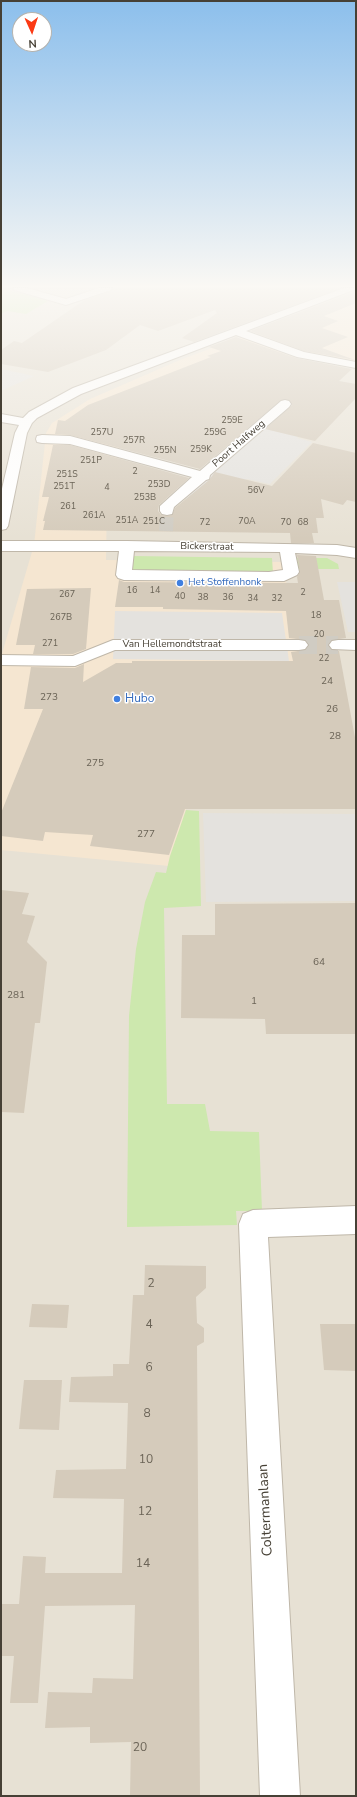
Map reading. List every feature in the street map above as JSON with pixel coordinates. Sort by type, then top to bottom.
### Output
[{"type":"street","points":[[1,526],[20,434],[26,422],[52,404],[77,391],[129,372]]},
{"type":"street","name":"Poort Halfweg","points":[[167,511],[167,506],[199,480],[285,404]]},
{"type":"street","points":[[1,418],[26,422]]},
{"type":"street","points":[[42,439],[70,440],[199,480]]},
{"type":"street","points":[[165,546],[166,531]]},
{"type":"street","name":"Bickerstraat","points":[[1,546],[287,548],[337,550],[356,553]]},
{"type":"street","points":[[127,546],[124,575],[274,577],[284,576],[291,572],[287,548]]},
{"type":"street","name":"Van Hellemondtstraat","points":[[1,660],[75,661],[113,645],[299,645]]},
{"type":"street","points":[[338,645],[356,645]]},
{"type":"street","name":"Coltermanlaan","points":[[280,1796],[253,1224],[356,1220]]},
{"type":"shaded area","points":[[1,372],[356,372],[356,1796],[1,1796]]},
{"type":"shaded area","points":[[1,372],[14,372],[34,376],[1,391]]},
{"type":"shaded area","points":[[153,372],[263,372],[124,433],[107,499],[106,560],[283,562],[311,736],[192,789],[169,866],[1,850],[1,657],[34,545],[46,433],[52,423],[90,399]]},
{"type":"shaded area","points":[[308,387],[328,407],[297,438],[312,442],[270,484],[247,479],[229,496],[185,499]]},
{"type":"shaded area","points":[[337,582],[355,582],[356,632],[348,632]]},
{"type":"shaded area","points":[[115,611],[282,613],[289,661],[113,659]]},
{"type":"shaded area","points":[[203,813],[356,814],[356,901],[206,902]]},
{"type":"green space","points":[[132,556],[272,558],[273,573],[130,571]]},
{"type":"green space","points":[[297,558],[327,558],[338,564],[339,569],[299,569]]},
{"type":"green space","points":[[186,810],[199,811],[201,906],[164,908],[167,1104],[205,1104],[210,1131],[259,1132],[262,1211],[236,1211],[237,1225],[127,1227],[129,1016],[136,949],[145,902],[156,872],[166,873],[170,856]]},
{"type":"building","points":[[173,372],[349,372],[339,381],[356,384],[356,398],[315,441],[265,429],[292,405],[289,400],[281,400],[200,469],[70,435],[55,434],[58,420],[65,421],[88,405]]},
{"type":"building","points":[[313,443],[356,453],[356,502],[347,500],[343,505],[321,499],[324,518],[316,518],[318,533],[312,533],[314,543],[291,543],[290,533],[43,530],[45,521],[43,521],[49,497],[42,497],[53,445],[70,445],[189,478],[159,505],[158,511],[161,515],[167,516],[172,515],[175,508],[209,480],[215,472],[272,486]]},
{"type":"building","points":[[297,555],[316,556],[324,600],[339,600],[346,638],[332,640],[328,645],[332,650],[339,651],[356,743],[356,809],[185,809],[169,855],[90,846],[93,835],[45,832],[43,841],[1,836],[1,813],[43,709],[24,709],[31,667],[75,668],[84,664],[83,682],[116,663],[132,663],[132,661],[293,661],[291,652],[305,650],[309,646],[305,640],[289,638],[286,611],[115,607],[119,580],[124,582],[298,583],[297,577],[300,572]]},
{"type":"building","points":[[91,588],[86,649],[73,654],[33,654],[35,645],[16,645],[27,589]]},
{"type":"building","points":[[1,890],[29,893],[22,914],[35,916],[27,942],[47,962],[40,1023],[35,1023],[24,1113],[1,1112]]},
{"type":"building","points":[[356,903],[356,1034],[266,1034],[265,1019],[181,1018],[182,935],[215,935],[215,904]]},
{"type":"building","points":[[145,1265],[206,1266],[206,1288],[196,1297],[197,1323],[204,1328],[204,1342],[197,1346],[200,1796],[130,1796],[131,1742],[90,1743],[90,1727],[45,1728],[48,1692],[92,1693],[93,1678],[133,1679],[135,1605],[45,1606],[38,1703],[10,1703],[14,1656],[1,1656],[1,1604],[19,1604],[23,1556],[46,1557],[45,1573],[122,1573],[124,1499],[53,1498],[56,1470],[126,1469],[128,1403],[69,1402],[71,1377],[113,1376],[113,1364],[129,1364],[133,1295],[144,1295]]},
{"type":"building","points":[[32,1304],[69,1305],[67,1328],[29,1327]]},
{"type":"building","points":[[320,1324],[356,1324],[356,1371],[324,1370]]},
{"type":"building","points":[[24,1380],[62,1380],[59,1430],[19,1429]]},
{"type":"tunnel","points":[[166,531],[167,511]]},
{"type":"tunnel","points":[[299,645],[338,645]]},
{"type":"place","name":"Het Stoffenhonk","points":[[180,583]]},
{"type":"place","name":"Hubo","points":[[117,699]]}]
